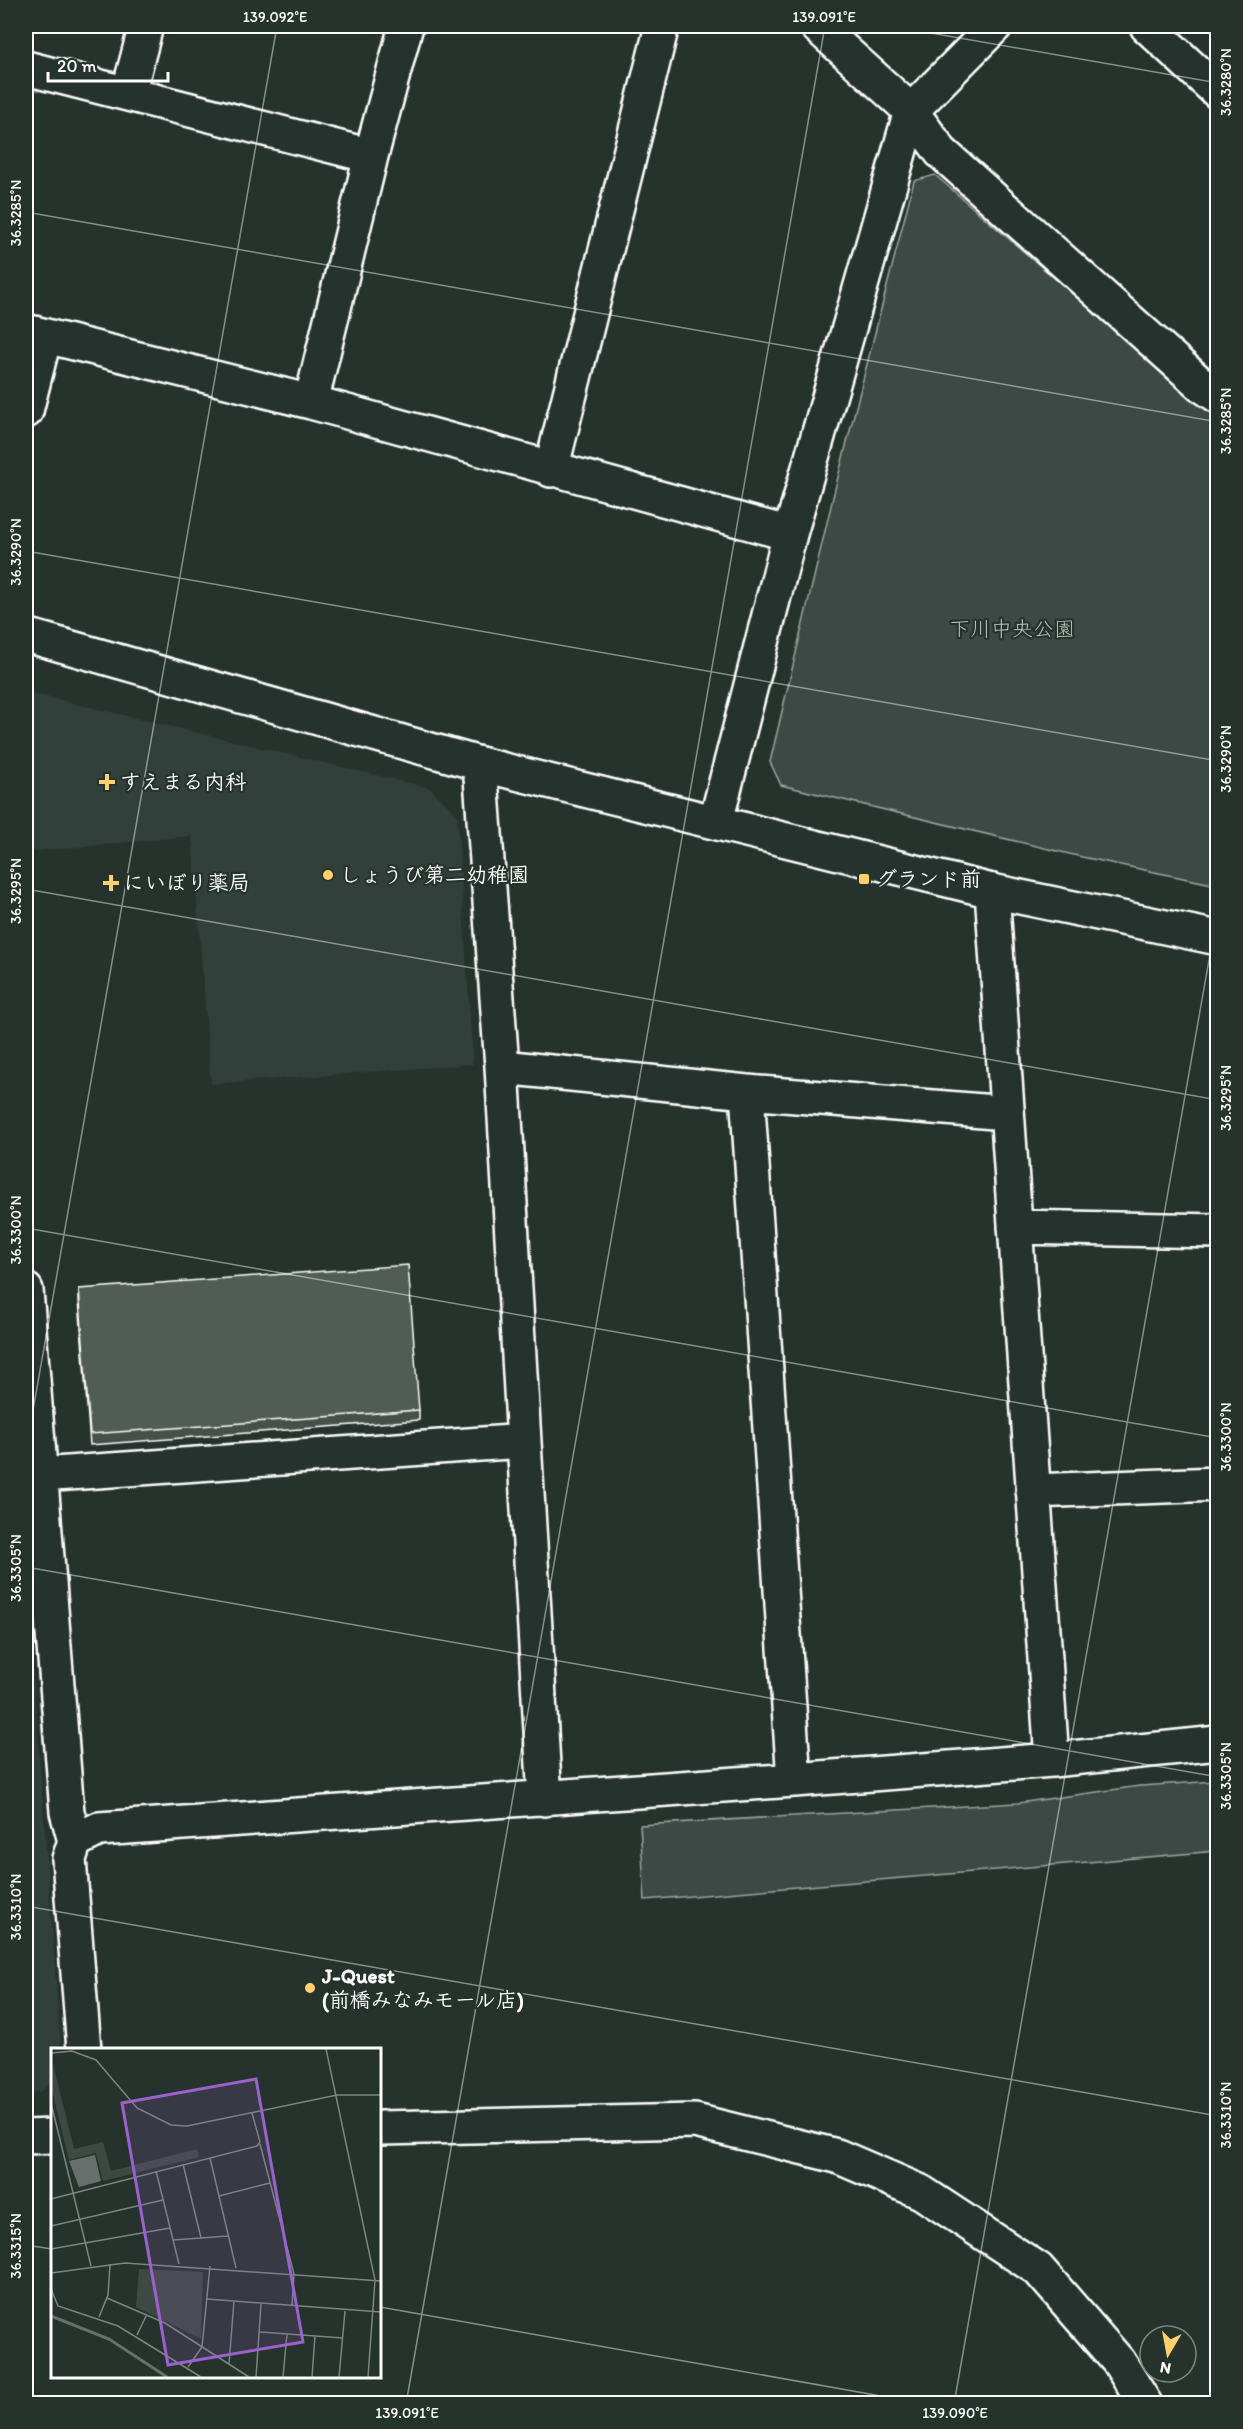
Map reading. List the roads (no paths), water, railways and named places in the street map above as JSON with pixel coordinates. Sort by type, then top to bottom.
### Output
[{"type":"street","points":[[128,94],[146,26]]},
{"type":"street","points":[[311,402],[371,156],[406,26]]},
{"type":"street","points":[[551,470],[663,26]]},
{"type":"street","points":[[817,26],[911,111],[942,152],[1203,386],[1218,396]]},
{"type":"street","points":[[716,821],[790,534],[911,111],[995,26]]},
{"type":"street","points":[[1147,26],[1218,92]]},
{"type":"street","points":[[26,68],[371,156]]},
{"type":"street","points":[[26,411],[35,334],[311,402],[790,534]]},
{"type":"street","points":[[26,635],[480,764],[992,891],[1218,938]]},
{"type":"street","points":[[480,764],[502,1067],[545,1799]]},
{"type":"street","points":[[992,891],[1052,1760]]},
{"type":"street","points":[[502,1067],[747,1092],[1007,1113]]},
{"type":"street","points":[[747,1092],[794,1780]]},
{"type":"street","points":[[1015,1227],[1218,1231]]},
{"type":"street","points":[[26,1290],[67,1812],[75,1841],[69,1859],[84,2048]]},
{"type":"street","points":[[40,1475],[524,1441]]},
{"type":"street","points":[[1033,1491],[1218,1484]]},
{"type":"street","points":[[75,1841],[99,1829],[794,1780],[1052,1760],[1218,1743]]},
{"type":"street","points":[[381,2128],[694,2121],[837,2156],[921,2192],[1038,2269],[1119,2362],[1145,2403]]},
{"type":"street","points":[[26,2137],[51,2136]]},
{"type":"place","name":"すえまる内科","points":[[107,782]]},
{"type":"place","name":"しょうび第二幼稚園","points":[[328,875]]},
{"type":"place","name":"グランド前","points":[[864,879]]},
{"type":"place","name":"にいぼり薬局","points":[[111,883]]},
{"type":"place","name":"J-Quest (前橋みなみモール店)","points":[[310,1988]]},
{"type":"park label","name":"下川中央公園","points":[[1012,629]]}]
